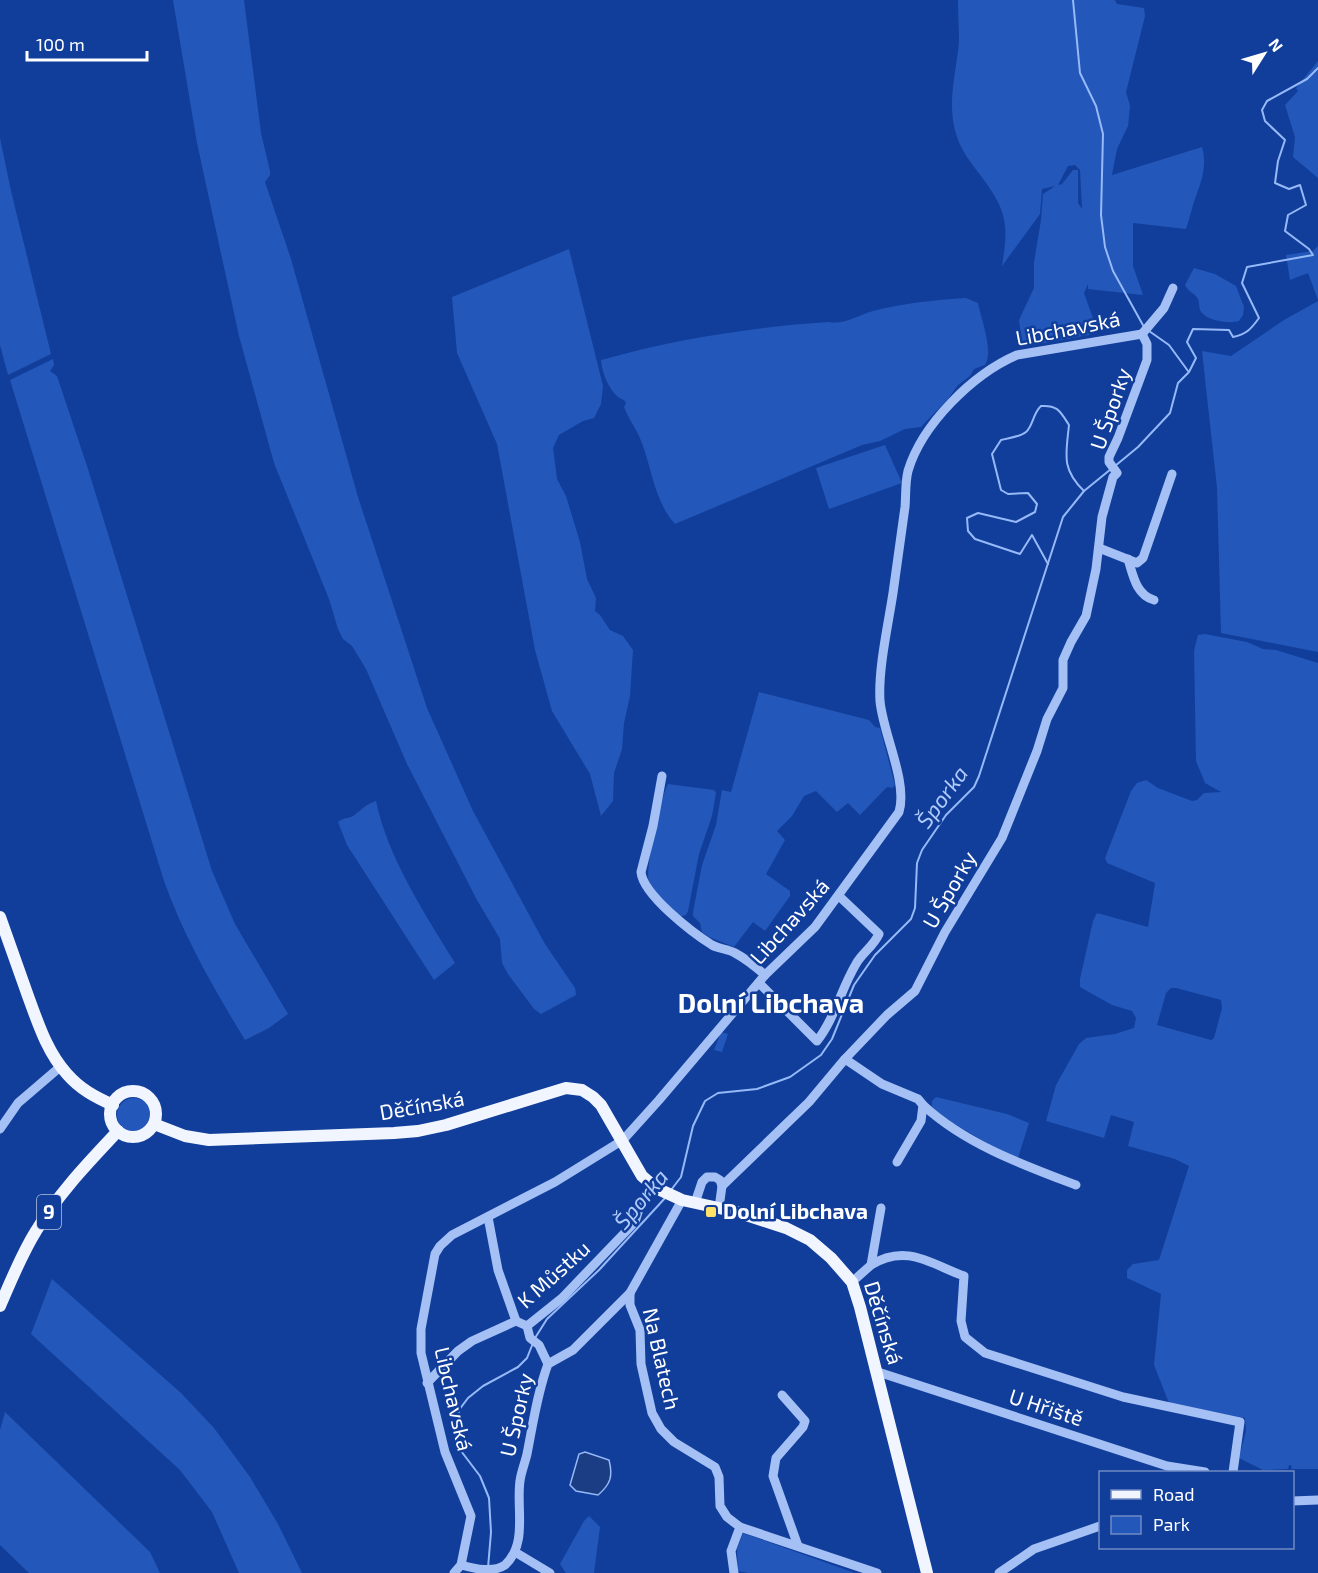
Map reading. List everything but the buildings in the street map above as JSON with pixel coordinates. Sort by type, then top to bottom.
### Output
[{"type":"main road","points":[[0,917],[40,1028],[60,1067],[88,1093],[112,1105]]},
{"type":"main road","name":"Děčínská","points":[[154,1124],[185,1136],[209,1140],[300,1138],[418,1131],[480,1116],[554,1091],[571,1088],[585,1091],[597,1101],[623,1140],[639,1170],[656,1188],[684,1200],[786,1228],[810,1240],[831,1257],[852,1282],[878,1372],[927,1573]]},
{"type":"main road","points":[[127,1092],[145,1095],[155,1107],[154,1124],[149,1131],[136,1137],[128,1137],[118,1131],[111,1119],[112,1105],[118,1097],[127,1092]]},
{"type":"main road","name":"9","points":[[0,1306],[24,1254],[49,1212],[63,1192],[118,1131]]},
{"type":"street","points":[[1145,330],[1164,308],[1173,288]]},
{"type":"street","name":"U Šporky","points":[[515,1552],[519,1536],[519,1480],[527,1455],[541,1384],[548,1364],[573,1350],[630,1293],[684,1200],[707,1177],[720,1180],[722,1186],[809,1102],[886,1015],[915,991],[945,932],[1002,838],[1037,751],[1047,719],[1063,688],[1063,660],[1086,616],[1099,548],[1102,517],[1113,477],[1117,473],[1109,462],[1147,360],[1145,330]]},
{"type":"street","name":"Libchavská","points":[[454,1573],[461,1565],[471,1516],[445,1452],[421,1353],[421,1329],[435,1254],[452,1235],[555,1182],[623,1140],[762,979],[815,927],[840,896],[899,812],[902,795],[882,715],[880,681],[905,504],[907,474],[914,454],[934,422],[998,363],[1017,355],[1145,330]]},
{"type":"street","points":[[1099,548],[1137,563],[1143,558],[1172,474]]},
{"type":"street","points":[[1128,559],[1139,590],[1146,598],[1154,600]]},
{"type":"street","points":[[662,776],[653,826],[641,872],[642,879],[659,901],[691,930],[715,946],[742,957],[817,1041],[826,1029],[856,962],[873,945],[879,934],[840,896]]},
{"type":"street","points":[[845,1059],[882,1084],[918,1099],[945,1122],[999,1154],[1076,1185]]},
{"type":"street","points":[[0,1129],[18,1103],[60,1067]]},
{"type":"street","points":[[897,1162],[921,1121],[923,1105]]},
{"type":"street","points":[[719,1208],[722,1186]]},
{"type":"street","name":"K Můstku","points":[[488,1217],[498,1270],[516,1321],[526,1326],[562,1298],[635,1222],[642,1203],[656,1188]]},
{"type":"street","points":[[872,1265],[881,1208]]},
{"type":"street","points":[[852,1282],[885,1257],[913,1255],[964,1276],[961,1322],[965,1337],[985,1353],[1124,1397],[1240,1422],[1233,1471]]},
{"type":"street","name":"Na Blatech","points":[[630,1293],[630,1305],[640,1330],[641,1364],[652,1413],[661,1429],[674,1442],[715,1467],[719,1477],[720,1506],[738,1530]]},
{"type":"street","name":"K Můstku","points":[[427,1383],[458,1351],[472,1341],[516,1321]]},
{"type":"street","points":[[526,1326],[530,1338],[539,1345],[548,1364]]},
{"type":"street","name":"U Hřiště","points":[[878,1372],[1167,1466],[1194,1471]]},
{"type":"street","points":[[782,1395],[805,1421],[803,1427],[776,1458],[773,1476],[798,1546]]},
{"type":"street","points":[[1294,1501],[1318,1500]]},
{"type":"street","points":[[999,1573],[1034,1549],[1099,1527]]},
{"type":"street","points":[[734,1573],[731,1551],[738,1530],[798,1546],[877,1573]]},
{"type":"street","points":[[461,1565],[494,1571],[507,1564],[515,1552],[550,1573]]},
{"type":"green space","points":[[173,0],[244,0],[261,133],[270,171],[265,182],[291,259],[358,497],[427,708],[473,811],[545,944],[575,988],[576,995],[541,1014],[534,1009],[502,963],[500,939],[477,900],[407,764],[366,669],[338,629],[329,599],[274,463],[239,336],[197,143]]},
{"type":"green space","points":[[958,0],[1115,0],[1117,4],[1144,8],[1145,16],[1126,92],[1130,106],[1128,126],[1117,149],[1112,175],[1202,147],[1203,172],[1186,229],[1133,223],[1133,266],[1143,295],[1088,289],[1088,284],[1084,293],[1094,321],[1093,330],[1089,335],[1034,345],[1022,343],[1019,320],[1034,288],[1034,262],[1043,194],[1055,186],[1042,189],[1040,214],[1002,266],[1005,239],[1004,218],[990,188],[964,153],[952,113],[959,42]],"holes":[[[1075,165],[1080,170],[1082,209],[1078,203],[1078,170],[1073,170],[1062,184],[1058,185],[1068,166]]]},
{"type":"green space","points":[[1318,61],[1318,178],[1293,157],[1295,137],[1285,105],[1298,91],[1296,88]]},
{"type":"green space","points":[[0,138],[51,354],[8,375],[0,345]]},
{"type":"green space","points":[[1318,246],[1318,300],[1308,273],[1290,280],[1286,255],[1313,251]]},
{"type":"green space","points":[[569,249],[603,386],[601,404],[594,418],[583,421],[559,435],[553,448],[557,479],[566,496],[580,542],[587,579],[596,598],[595,611],[610,630],[623,636],[633,650],[630,696],[624,723],[622,749],[614,773],[613,801],[601,816],[590,774],[552,711],[535,650],[497,444],[457,353],[452,297]]},
{"type":"green space","points":[[1194,268],[1215,274],[1236,286],[1244,307],[1239,321],[1219,321],[1202,313],[1198,299],[1185,285]]},
{"type":"green space","points":[[966,298],[978,303],[988,344],[985,365],[974,369],[921,427],[905,429],[880,441],[862,445],[675,524],[657,493],[639,436],[624,407],[626,403],[611,389],[602,366],[601,360],[685,340],[771,327],[835,323],[896,306]]},
{"type":"green space","points":[[1318,301],[1318,652],[1221,633],[1217,488],[1202,351],[1231,356],[1284,320]]},
{"type":"green space","points":[[53,359],[54,365],[50,371],[57,376],[88,469],[212,871],[235,924],[288,1014],[269,1028],[245,1040],[200,962],[164,881],[10,380]]},
{"type":"green space","points":[[885,445],[902,483],[829,509],[816,468]]},
{"type":"green space","points":[[1205,634],[1247,642],[1263,649],[1276,650],[1318,663],[1318,1469],[1291,1469],[1292,1466],[1289,1465],[1288,1469],[1263,1470],[1239,1458],[1246,1431],[1245,1418],[1169,1403],[1154,1365],[1161,1294],[1127,1278],[1127,1270],[1133,1264],[1159,1260],[1189,1166],[1175,1159],[1128,1146],[1134,1122],[1111,1115],[1104,1138],[1046,1121],[1056,1085],[1079,1044],[1086,1038],[1115,1034],[1134,1028],[1136,1018],[1132,1011],[1112,1005],[1080,987],[1093,921],[1097,913],[1148,927],[1155,883],[1107,863],[1105,858],[1131,791],[1137,783],[1146,780],[1158,788],[1192,801],[1197,800],[1204,793],[1221,792],[1205,783],[1196,761],[1194,651],[1198,635]],"holes":[[[1171,988],[1221,1000],[1222,1008],[1214,1038],[1211,1040],[1157,1025],[1166,993]]]},
{"type":"green space","points":[[759,692],[869,720],[875,727],[880,728],[895,785],[892,788],[887,787],[860,815],[848,803],[837,812],[816,791],[804,796],[792,816],[777,831],[785,840],[766,874],[790,891],[790,896],[765,931],[753,922],[734,947],[702,932],[700,923],[693,916],[693,912],[702,865],[716,825],[722,790],[731,792]]},
{"type":"green space","points":[[668,784],[714,790],[716,793],[712,816],[699,854],[688,911],[686,915],[679,917],[654,891],[648,874],[654,832]]},
{"type":"green space","points":[[376,801],[381,822],[398,864],[420,906],[455,963],[434,980],[347,845],[338,822],[353,816]]},
{"type":"green space","points":[[721,1032],[728,1034],[722,1052],[714,1050]]},
{"type":"green space","points":[[936,1097],[1007,1114],[1029,1123],[1018,1158],[1001,1151],[942,1117],[932,1107],[932,1101]]},
{"type":"green space","points":[[134,1098],[146,1103],[151,1115],[146,1127],[134,1132],[122,1127],[117,1115],[122,1103]]},
{"type":"green space","points":[[52,1279],[181,1393],[214,1428],[250,1477],[278,1524],[302,1573],[239,1573],[212,1512],[180,1470],[31,1334]]},
{"type":"green space","points":[[5,1412],[150,1552],[160,1573],[29,1573],[0,1545],[0,1430]]},
{"type":"green space","points":[[589,1516],[600,1527],[594,1573],[566,1573],[560,1564]]},
{"type":"green space","points":[[743,1533],[855,1573],[748,1573],[738,1571],[737,1549]]},
{"type":"shaded area","points":[[585,1452],[609,1460],[610,1479],[598,1495],[576,1491],[570,1485],[579,1454]]},
{"type":"waterway","points":[[1073,0],[1080,73],[1096,106],[1103,134],[1101,215],[1105,247],[1113,271],[1144,327]]},
{"type":"waterway","name":"Šporka","points":[[1115,466],[1138,447],[1170,413],[1178,383],[1189,372],[1196,358],[1187,342],[1193,329],[1229,330],[1233,337],[1248,330],[1259,318],[1242,283],[1247,267],[1313,255],[1309,249],[1285,231],[1288,215],[1306,205],[1300,185],[1289,189],[1275,183],[1278,161],[1285,140],[1265,121],[1262,110],[1267,101],[1307,79],[1318,68]]},
{"type":"waterway","points":[[1149,331],[1169,345],[1188,371]]},
{"type":"waterway","points":[[1048,564],[1032,535],[1020,554],[975,539],[968,531],[967,518],[978,513],[1016,522],[1035,512],[1037,504],[1028,493],[1008,494],[1001,490],[992,454],[1001,440],[1026,432],[1041,406],[1055,408],[1069,425],[1066,453],[1068,468],[1084,491]]},
{"type":"waterway","name":"Šporka","points":[[671,1190],[681,1177],[693,1126],[705,1101],[718,1093],[757,1089],[790,1077],[821,1055],[832,1039],[854,985],[875,955],[911,919],[915,908],[917,863],[922,850],[946,815],[974,787],[979,776],[1063,517],[1084,491],[1111,469]]},
{"type":"waterway","name":"Šporka","points":[[535,1338],[547,1319],[599,1270],[666,1197]]},
{"type":"waterway","name":"Šporka","points":[[488,1568],[491,1532],[489,1498],[480,1476],[458,1447],[455,1435],[459,1410],[468,1398],[483,1386],[518,1367],[527,1358],[533,1343]]},
{"type":"place","name":"Dolní Libchava","points":[[711,1212]]},
{"type":"district","name":"Dolní Libchava","points":[[771,1004]]}]
